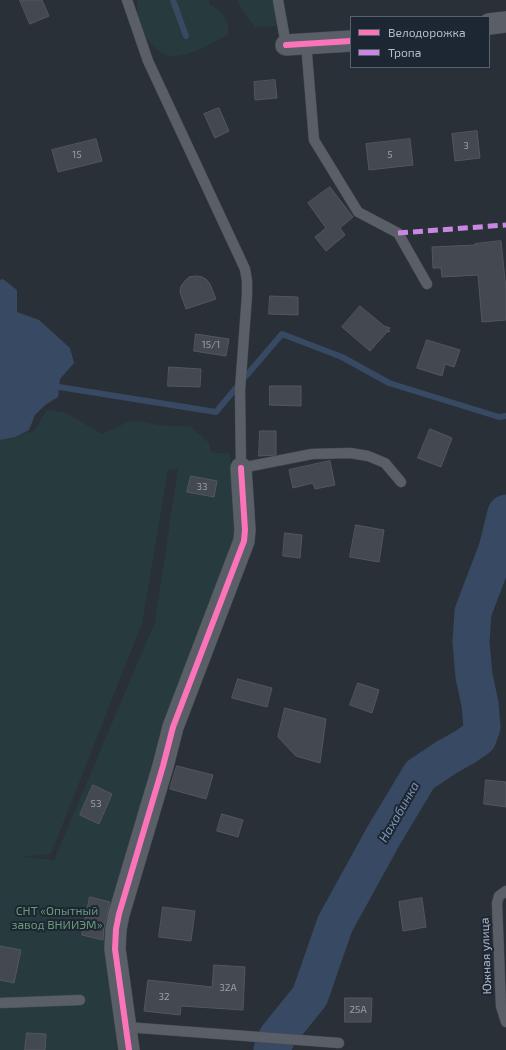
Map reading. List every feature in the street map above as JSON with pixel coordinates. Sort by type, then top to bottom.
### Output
[{"type":"street","points":[[490,24],[506,22]]},
{"type":"street","points":[[296,44],[350,41]]},
{"type":"street","points":[[129,1050],[115,949],[116,929],[173,727],[244,541],[245,530],[240,468]]},
{"type":"lane","points":[[127,0],[148,61],[245,269],[247,295],[240,390],[240,468],[312,454],[350,453],[368,456],[385,464],[401,482]]},
{"type":"lane","points":[[278,0],[296,44],[314,140],[358,212],[398,233],[427,284]]},
{"type":"lane","name":"Южная улица","points":[[506,891],[499,896],[497,903],[501,1006],[506,1022]]},
{"type":"lane","points":[[0,1003],[80,1000]]},
{"type":"lane","points":[[126,1027],[339,1043]]},
{"type":"green space","points":[[137,0],[209,0],[209,4],[224,16],[229,34],[190,53],[168,56],[152,44],[139,28],[137,21]]},
{"type":"green space","points":[[238,0],[276,0],[281,16],[276,26],[255,27],[243,11]]},
{"type":"green space","name":"СНТ «Опытный завод ВНИИЭМ»","points":[[47,410],[64,412],[102,434],[132,420],[165,426],[190,426],[209,443],[211,452],[230,454],[237,534],[162,727],[119,883],[111,997],[117,1050],[0,1050],[0,440],[34,431]],"holes":[[[178,468],[155,622],[54,860],[20,857],[51,854],[142,623],[168,470]]]},
{"type":"water","points":[[3,279],[17,290],[17,312],[39,320],[70,348],[74,363],[60,379],[58,397],[45,405],[35,415],[29,430],[15,437],[0,440],[0,280]]},
{"type":"building","points":[[20,0],[42,0],[49,16],[30,24]]},
{"type":"building","points":[[275,80],[277,98],[255,100],[254,82]]},
{"type":"building","points":[[219,108],[229,131],[215,138],[204,114]]},
{"type":"building","points":[[477,131],[480,158],[455,161],[452,134]]},
{"type":"building","points":[[96,139],[102,161],[58,172],[52,150]]},
{"type":"building","points":[[410,139],[413,165],[369,170],[366,144]]},
{"type":"building","points":[[330,187],[353,217],[340,228],[345,235],[326,251],[315,237],[326,228],[308,203]]},
{"type":"building","points":[[501,241],[506,289],[506,320],[482,322],[478,275],[442,277],[441,268],[433,268],[432,247],[475,245]]},
{"type":"building","points":[[197,276],[207,280],[216,299],[186,309],[180,292],[181,286],[189,277]]},
{"type":"building","points":[[270,296],[298,297],[298,315],[269,314]]},
{"type":"building","points":[[360,306],[384,326],[390,328],[388,330],[390,331],[387,332],[370,351],[342,327]]},
{"type":"building","points":[[196,334],[229,339],[226,356],[194,351]]},
{"type":"building","points":[[427,340],[460,350],[454,367],[445,364],[442,376],[417,368]]},
{"type":"building","points":[[169,367],[201,369],[200,387],[168,386]]},
{"type":"building","points":[[270,386],[301,386],[301,406],[270,405]]},
{"type":"building","points":[[430,429],[452,438],[441,467],[418,458]]},
{"type":"building","points":[[260,431],[276,431],[276,455],[259,456]]},
{"type":"building","points":[[330,461],[335,485],[315,489],[313,483],[293,488],[289,470]]},
{"type":"building","points":[[191,476],[217,481],[214,497],[187,492]]},
{"type":"building","points":[[356,525],[384,530],[379,562],[350,557]]},
{"type":"building","points":[[285,533],[302,535],[300,558],[283,556]]},
{"type":"building","points":[[238,679],[272,688],[267,707],[232,698]]},
{"type":"building","points":[[358,683],[379,690],[372,713],[350,705]]},
{"type":"building","points":[[285,708],[326,719],[320,763],[296,756],[278,737]]},
{"type":"building","points":[[177,766],[213,775],[206,799],[170,789]]},
{"type":"building","points":[[486,780],[506,782],[506,807],[484,804]]},
{"type":"building","points":[[93,785],[112,794],[99,824],[80,815]]},
{"type":"building","points":[[222,814],[243,820],[238,837],[217,831]]},
{"type":"building","points":[[90,897],[110,902],[104,927],[103,940],[82,935]]},
{"type":"building","points":[[422,898],[426,927],[403,931],[399,902]]},
{"type":"building","points":[[163,907],[195,911],[191,941],[159,937]]},
{"type":"building","points":[[0,946],[21,950],[14,983],[0,980]]},
{"type":"building","points":[[214,965],[245,967],[243,1010],[181,1006],[180,1015],[144,1011],[148,980],[212,987]]},
{"type":"building","points":[[345,998],[372,998],[371,1022],[345,1022]]},
{"type":"building","points":[[27,1033],[46,1034],[45,1050],[25,1050]]},
{"type":"waterway","points":[[173,0],[186,36]]},
{"type":"waterway","points":[[246,376],[282,334],[342,357],[389,383],[499,417],[506,416]]},
{"type":"waterway","points":[[53,386],[216,412],[236,388]]},
{"type":"waterway","name":"Нахабинка","points":[[272,1050],[277,1037],[310,996],[335,924],[384,835],[420,775],[478,738],[482,727],[480,704],[474,676],[471,642],[473,612],[497,549],[506,513]]},
{"type":"marked path","points":[[398,233],[506,225]]},
{"type":"cycle path","points":[[286,45],[350,41]]},
{"type":"cycle path","points":[[129,1050],[115,949],[116,929],[173,727],[244,541],[245,530],[241,468]]}]
